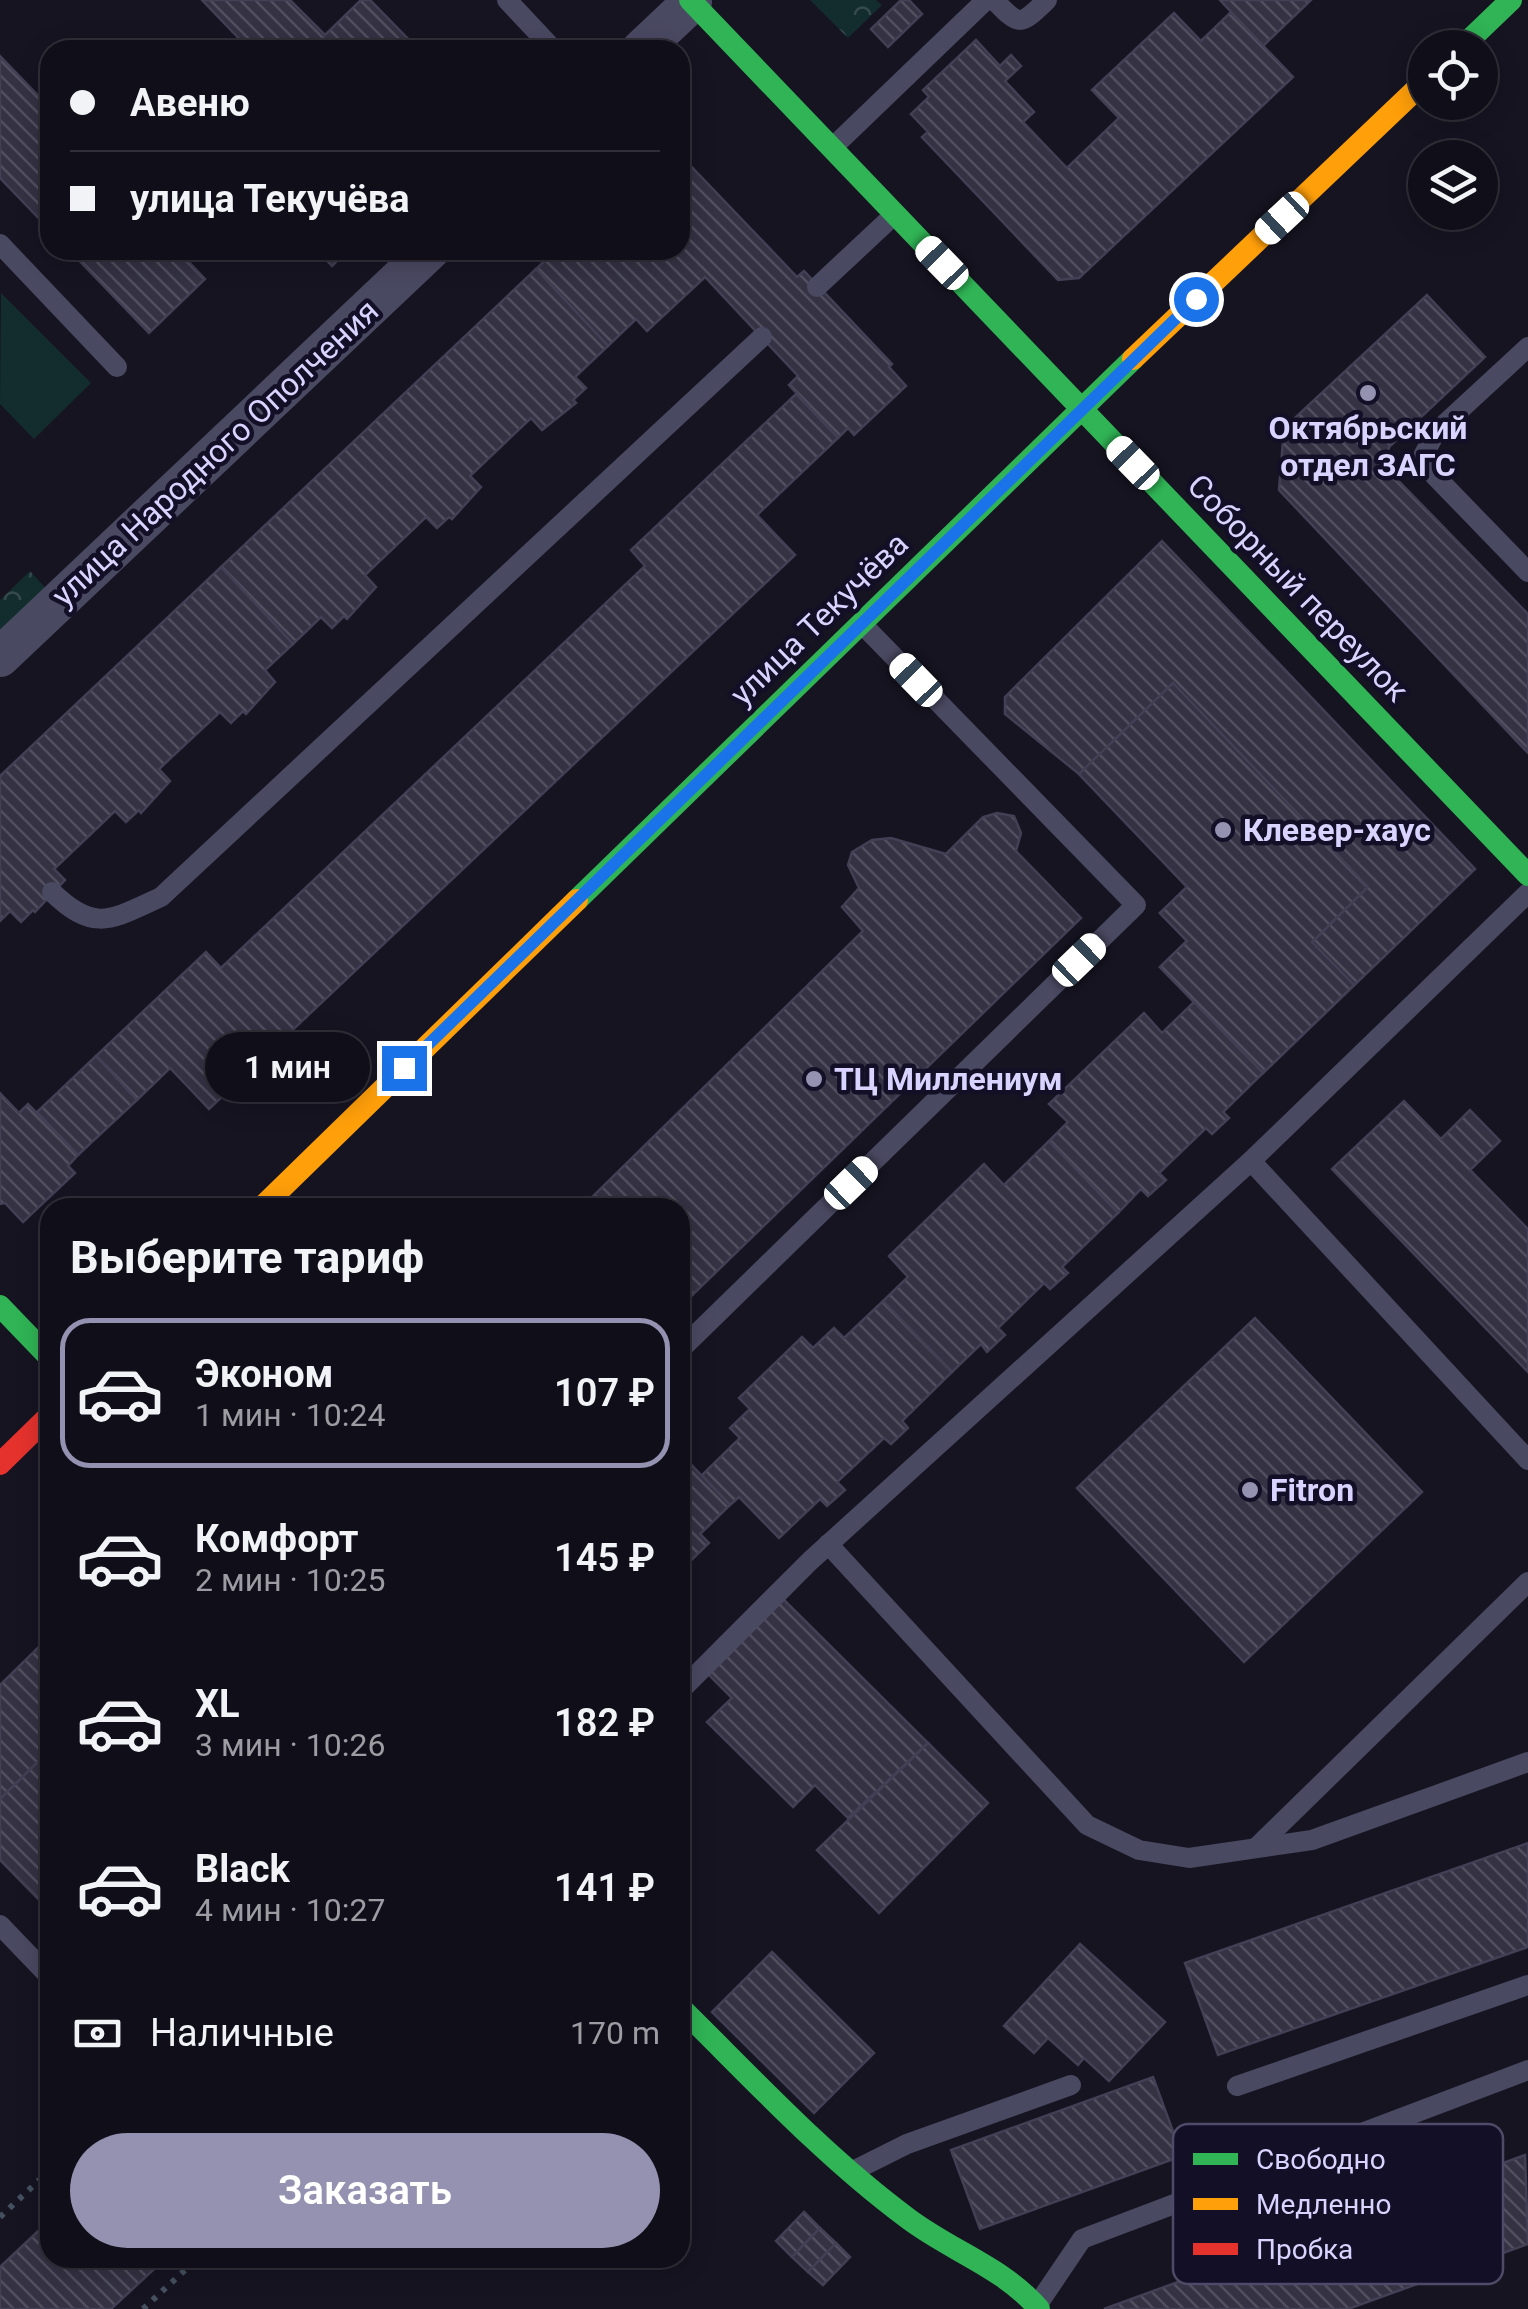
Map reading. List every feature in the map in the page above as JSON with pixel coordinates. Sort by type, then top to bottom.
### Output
[{"type":"street","points":[[1480,30],[1511,0]]},
{"type":"street","name":"Соборный переулок","points":[[691,1],[1528,875]]},
{"type":"street","points":[[651,40],[691,1]]},
{"type":"street","name":"улица Текучёва","points":[[271,1198],[1081,408],[1408,98]]},
{"type":"street","name":"улица Народного Ополчения","points":[[0,657],[419,260]]},
{"type":"street","points":[[0,1306],[40,1348]]},
{"type":"street","points":[[0,1464],[40,1424]]},
{"type":"street","points":[[690,2017],[851,2172],[910,2221],[1010,2277],[1038,2307]]},
{"type":"lane","points":[[507,0],[545,40]]},
{"type":"lane","points":[[832,148],[986,0]]},
{"type":"lane","points":[[994,0],[1019,22],[1047,0]]},
{"type":"lane","points":[[817,287],[895,214]]},
{"type":"lane","points":[[0,244],[117,367]]},
{"type":"lane","points":[[52,892],[74,913],[108,921],[160,898],[762,338]]},
{"type":"lane","points":[[1528,347],[1436,432],[1424,454],[1435,476],[1528,572]]},
{"type":"lane","points":[[690,1340],[1136,905],[861,624]]},
{"type":"lane","points":[[690,1681],[828,1544],[1251,1160],[1528,893]]},
{"type":"lane","points":[[1251,1160],[1528,1460]]},
{"type":"lane","points":[[828,1544],[1088,1825],[1140,1850],[1189,1858],[1312,1840],[1528,1762]]},
{"type":"lane","points":[[1256,1848],[1528,1582]]},
{"type":"lane","points":[[0,1925],[40,1966]]},
{"type":"lane","points":[[1237,2086],[1528,1985]]},
{"type":"lane","points":[[1385,2124],[1528,2070]]},
{"type":"lane","points":[[851,2172],[907,2144],[1072,2085]]},
{"type":"lane","points":[[1038,2307],[1082,2238],[1173,2204]]},
{"type":"path","points":[[0,2218],[40,2180]]},
{"type":"path","points":[[144,2309],[187,2268]]},
{"type":"green space","points":[[810,0],[876,0],[882,5],[848,38]]},
{"type":"green space","points":[[1,293],[91,383],[34,439],[0,404]]},
{"type":"green space","points":[[30,571],[51,594],[0,643],[0,600]]},
{"type":"building","points":[[202,0],[290,0],[325,35],[361,0],[370,0],[409,40],[240,40]]},
{"type":"building","points":[[901,0],[909,0],[922,14],[888,47],[871,29]]},
{"type":"building","points":[[1220,0],[1311,0],[1263,46]]},
{"type":"building","points":[[1231,12],[1293,77],[1079,278],[1058,280],[922,137],[928,132],[911,114],[929,97],[923,90],[976,40],[1000,66],[1011,55],[1021,66],[1005,81],[1034,112],[1023,122],[1067,168],[1119,118],[1092,90],[1174,13],[1201,41]]},
{"type":"building","points":[[0,56],[40,98],[40,220],[0,178]]},
{"type":"building","points":[[690,165],[797,277],[804,271],[892,364],[889,367],[906,386],[854,435],[848,428],[838,438],[789,385],[798,376],[705,277],[647,331],[636,319],[608,346],[536,269],[545,260],[690,260]]},
{"type":"building","points":[[79,260],[187,260],[205,279],[149,333]]},
{"type":"building","points":[[536,269],[608,346],[575,377],[586,388],[573,400],[576,403],[542,430],[531,418],[470,476],[481,487],[452,519],[449,517],[437,528],[426,517],[365,575],[376,587],[347,619],[344,616],[332,628],[321,617],[293,644],[221,567]]},
{"type":"building","points":[[1427,295],[1485,357],[1389,447],[1386,468],[1528,614],[1528,753],[1279,490],[1284,428]]},
{"type":"building","points":[[796,394],[838,438],[757,515],[795,555],[209,1109],[170,1068],[137,1100],[96,1056],[206,952],[221,968],[645,566],[631,550]]},
{"type":"building","points":[[1162,541],[1475,869],[1263,1073],[1160,967],[1187,941],[1160,913],[1187,887],[1079,774],[1005,714],[1005,697]]},
{"type":"building","points":[[221,567],[293,644],[265,670],[275,682],[246,714],[243,711],[231,723],[220,712],[159,769],[170,781],[141,813],[139,810],[126,822],[115,811],[54,869],[65,880],[35,912],[21,922],[10,911],[0,921],[0,776]]},
{"type":"building","name":"Клевер-хаус","points":[[1173,683],[1368,887],[1312,942],[1354,985],[1263,1073],[1160,967],[1187,941],[1160,913],[1187,887],[1079,774]]},
{"type":"building","name":"ТЦ Миллениум","points":[[997,813],[1014,816],[1021,833],[1016,851],[1081,918],[690,1297],[690,1198],[591,1198],[863,931],[842,907],[859,888],[848,865],[852,852],[872,840],[891,838],[946,854],[983,817]]},
{"type":"building","points":[[1194,1002],[1263,1073],[1223,1112],[1229,1118],[1212,1134],[1206,1128],[1159,1173],[1166,1180],[1148,1196],[1141,1189],[1118,1213],[1049,1141],[1068,1122],[1049,1104],[1144,1013],[1162,1033]]},
{"type":"building","points":[[96,1056],[137,1100],[78,1155],[37,1112]]},
{"type":"building","points":[[0,1093],[19,1113],[28,1104],[78,1155],[68,1166],[75,1173],[48,1198],[40,1198],[40,1206],[23,1222],[5,1203],[0,1204]]},
{"type":"building","points":[[1404,1101],[1441,1139],[1470,1110],[1500,1141],[1470,1170],[1528,1229],[1528,1372],[1332,1169]]},
{"type":"building","points":[[1049,1141],[1118,1213],[1062,1267],[1068,1273],[1050,1289],[1044,1283],[998,1328],[1005,1335],[987,1352],[981,1344],[952,1372],[883,1301],[908,1277],[889,1256],[984,1164],[1004,1185]]},
{"type":"building","points":[[883,1301],[952,1372],[902,1421],[908,1428],[891,1444],[884,1438],[837,1482],[845,1490],[827,1506],[820,1499],[779,1538],[739,1497],[730,1505],[702,1475],[740,1438],[730,1428],[750,1409],[739,1398],[802,1337],[813,1348],[834,1328],[844,1338]]},
{"type":"building","name":"Fitron","points":[[1255,1318],[1422,1492],[1244,1662],[1077,1488]]},
{"type":"building","points":[[690,1463],[730,1505],[700,1534],[709,1543],[690,1561]]},
{"type":"building","points":[[780,1596],[928,1743],[848,1818],[815,1785],[793,1807],[707,1722],[732,1698],[705,1671]]},
{"type":"building","points":[[40,1646],[40,1760],[0,1799],[0,1685]]},
{"type":"building","points":[[928,1743],[988,1803],[879,1913],[817,1850]]},
{"type":"building","points":[[40,1760],[40,1901],[0,1860],[0,1799]]},
{"type":"building","points":[[1528,1843],[1528,1947],[1218,2055],[1185,1963]]},
{"type":"building","points":[[1080,1944],[1165,2022],[1109,2081],[1084,2058],[1078,2065],[1048,2038],[1034,2053],[1004,2026]]},
{"type":"building","points":[[772,1952],[874,2053],[814,2113],[712,2012]]},
{"type":"building","points":[[1153,2077],[1173,2131],[1173,2159],[980,2229],[951,2150]]},
{"type":"building","points":[[1525,2155],[1528,2244],[1503,2253],[1503,2163]]},
{"type":"building","points":[[804,2212],[820,2228],[792,2257],[776,2241]]},
{"type":"building","points":[[820,2228],[836,2243],[808,2272],[792,2257]]},
{"type":"building","points":[[40,2229],[40,2268],[155,2268],[111,2309],[0,2309],[0,2267]]},
{"type":"building","points":[[836,2243],[850,2257],[823,2285],[808,2272]]},
{"type":"building","points":[[1173,2284],[1417,2284],[1348,2309],[1104,2309]]},
{"type":"traffic: fast","points":[[690,0],[1528,875]]},
{"type":"traffic: fast","points":[[1480,30],[1511,0]]},
{"type":"traffic: fast","points":[[577,900],[1133,359]]},
{"type":"traffic: fast","points":[[0,1306],[40,1348]]},
{"type":"traffic: fast","points":[[690,2017],[846,2169],[923,2229],[1009,2281],[1039,2309]]},
{"type":"traffic: slow","points":[[1133,359],[1408,97]]},
{"type":"traffic: slow","points":[[271,1198],[577,900]]},
{"type":"traffic: jam","points":[[0,1464],[40,1425]]},
{"type":"place","name":"Октябрьский отдел ЗАГС","points":[[1368,393]]},
{"type":"place","name":"Клевер-хаус","points":[[1223,830]]},
{"type":"place","name":"ТЦ Миллениум","points":[[814,1079]]},
{"type":"place","name":"Fitron","points":[[1250,1490]]},
{"type":"route","points":[[404,1068],[1196,299]]}]
